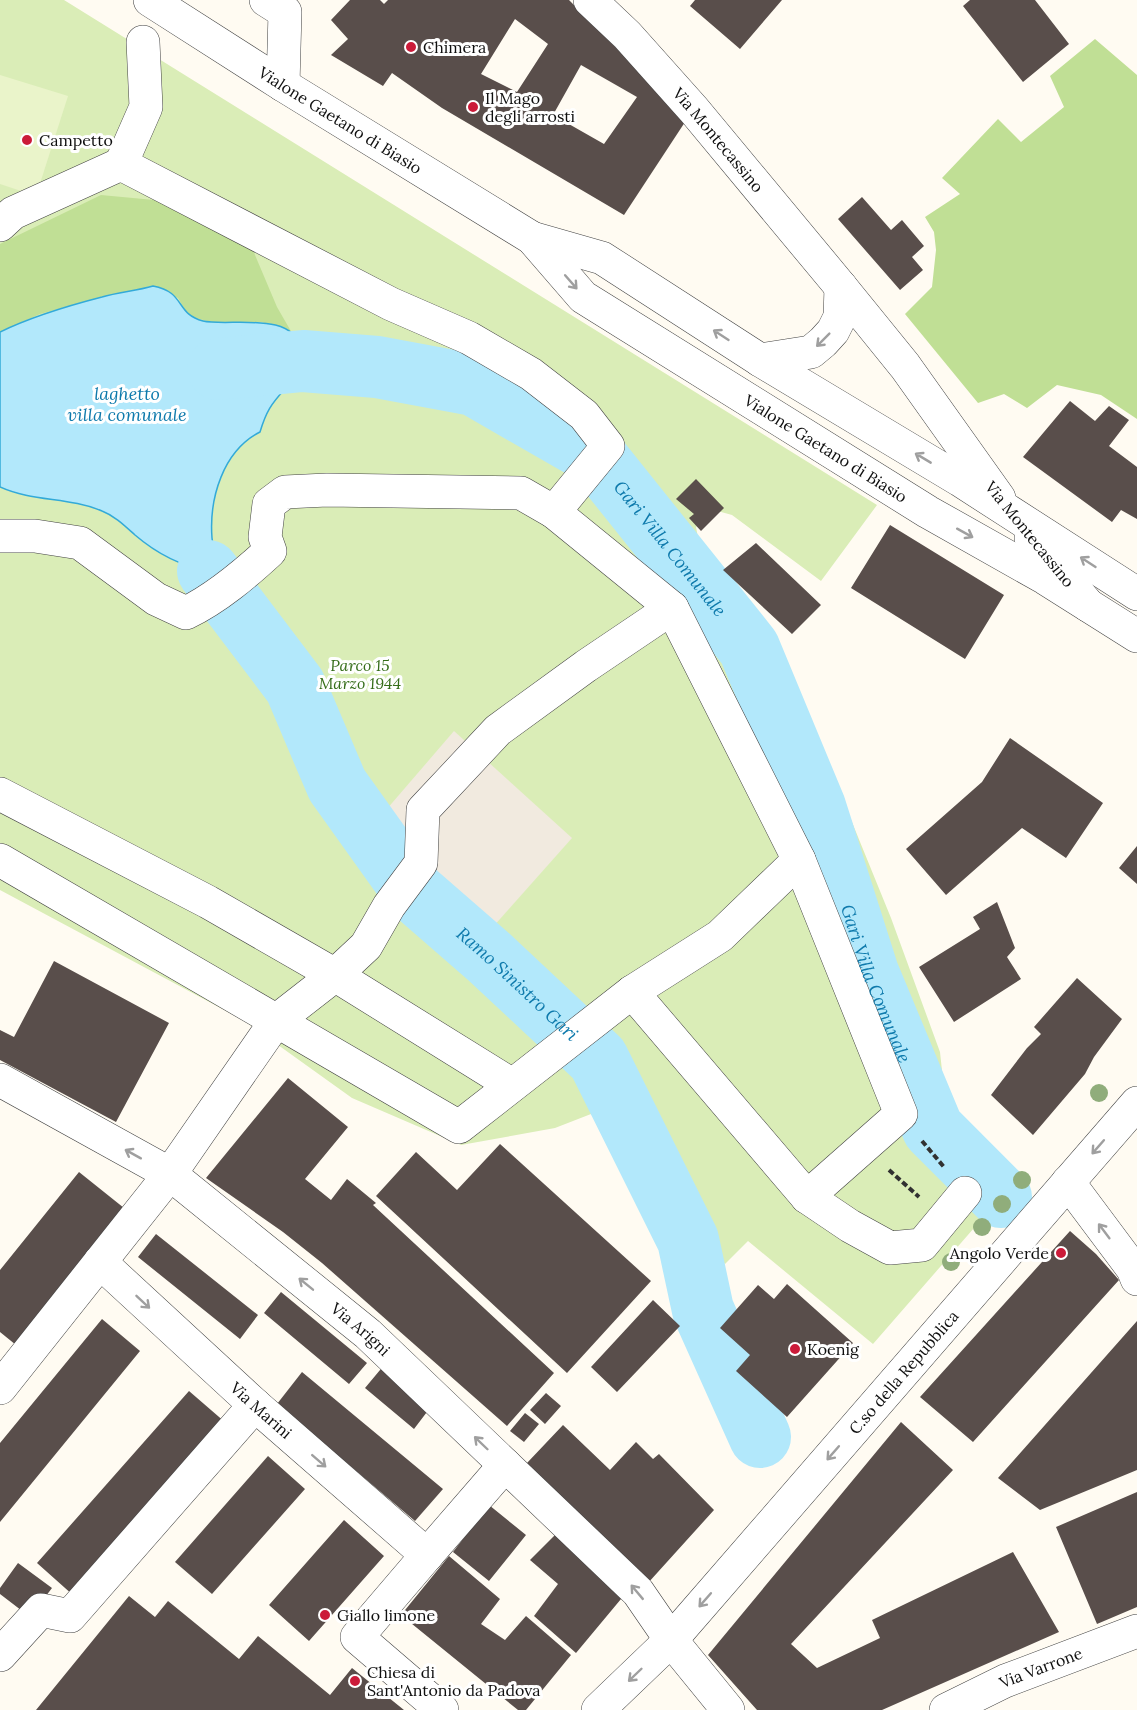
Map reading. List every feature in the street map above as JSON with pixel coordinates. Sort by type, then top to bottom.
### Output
[{"type":"street","name":"Vialone Gaetano di Biasio","points":[[150,0],[283,85],[532,238],[602,258],[760,360],[966,471]]},
{"type":"street","points":[[266,0],[285,12],[283,85]]},
{"type":"street","name":"Via Montecassino","points":[[590,0],[627,35],[694,110],[841,287],[904,366],[966,471],[1009,512],[1088,605]]},
{"type":"street","points":[[4,219],[121,164],[146,107],[143,42]]},
{"type":"street","points":[[121,164],[391,304],[469,338],[520,368],[584,415],[608,446],[564,500]]},
{"type":"street","name":"Vialone Gaetano di Biasio","points":[[532,238],[583,297],[928,512],[1045,578],[1137,636]]},
{"type":"street","points":[[760,360],[811,352],[833,331],[840,317],[841,287]]},
{"type":"street","name":"Via Montecassino","points":[[928,512],[947,496],[966,471]]},
{"type":"street","points":[[0,536],[35,536],[81,543],[156,599],[186,613],[201,606],[270,551],[266,537],[269,504],[285,492],[327,490],[521,493],[564,500],[672,608],[799,860],[901,1114],[807,1197]]},
{"type":"street","points":[[1009,512],[1137,594]]},
{"type":"street","points":[[0,1388],[170,1174],[276,1021],[335,975],[366,946],[389,906],[421,863],[423,810],[498,730],[586,666],[672,608]]},
{"type":"street","points":[[0,794],[208,902],[335,975],[512,1085]]},
{"type":"street","points":[[0,861],[459,1127],[632,992],[720,936],[799,860]]},
{"type":"street","points":[[632,992],[807,1197],[850,1226],[891,1248],[922,1245],[965,1192]]},
{"type":"street","name":"Via Arigni","points":[[0,1080],[170,1174],[368,1334],[638,1592],[671,1640],[728,1710]]},
{"type":"street","name":"C.so della Repubblica","points":[[598,1710],[671,1640],[1137,1103]]},
{"type":"street","points":[[1068,1182],[1133,1269],[1137,1279]]},
{"type":"street","name":"Via Marini","points":[[100,1262],[255,1405],[427,1554]]},
{"type":"street","points":[[0,1655],[41,1610],[70,1616],[255,1405]]},
{"type":"street","points":[[442,1710],[357,1637],[505,1465]]},
{"type":"street","name":"Via Varrone","points":[[946,1710],[1005,1681],[1137,1631]]},
{"type":"path","points":[[901,1114],[965,1192]]},
{"type":"path","points":[[864,1147],[943,1219]]},
{"type":"green space","name":"Parco 15 Marzo 1944","points":[[0,0],[64,0],[877,505],[821,581],[732,515],[714,510],[696,527],[703,564],[779,643],[891,918],[940,1052],[945,1098],[1001,1197],[873,1344],[748,1241],[725,1264],[658,1209],[591,1114],[555,1128],[461,1145],[352,1098],[243,1020],[0,890]]},
{"type":"green space","points":[[1095,39],[1137,75],[1137,419],[1101,395],[1057,385],[1027,408],[1004,394],[978,403],[905,314],[932,287],[936,250],[934,232],[925,217],[960,194],[942,178],[998,119],[1021,142],[1064,107],[1050,76]]},
{"type":"green space","name":"Campetto","points":[[0,75],[68,96],[36,196],[0,184]]},
{"type":"green space","points":[[101,195],[165,201],[244,229],[277,307],[292,333],[262,322],[216,323],[195,318],[187,313],[178,298],[153,286],[105,296],[40,314],[0,332],[0,244]]},
{"type":"shaded area","points":[[454,731],[572,838],[492,928],[374,824]]},
{"type":"water","name":"laghetto villa comunale","points":[[153,286],[171,293],[194,318],[214,322],[273,325],[286,329],[296,337],[301,349],[302,363],[298,376],[273,404],[260,432],[236,451],[221,477],[213,507],[212,538],[215,565],[208,571],[188,566],[160,553],[143,542],[116,518],[102,511],[77,503],[25,495],[0,487],[0,332],[63,308],[108,295]]},
{"type":"building","points":[[350,0],[380,0],[384,4],[388,0],[569,0],[687,119],[624,215],[442,108],[392,73],[383,86],[331,55],[348,39],[331,20]],"holes":[[[515,19],[548,44],[517,92],[481,74]],[[581,65],[637,97],[604,144],[553,115]]]},
{"type":"building","points":[[695,0],[782,0],[740,49],[690,6]]},
{"type":"building","points":[[970,0],[1035,0],[1069,44],[1023,82],[963,6]]},
{"type":"building","points":[[862,197],[891,230],[902,220],[924,246],[912,257],[923,270],[900,290],[838,219]]},
{"type":"building","points":[[1070,401],[1095,421],[1109,406],[1129,420],[1109,446],[1137,467],[1137,519],[1121,510],[1112,522],[1023,457]]},
{"type":"building","points":[[696,479],[724,508],[701,531],[689,518],[694,514],[676,499]]},
{"type":"building","points":[[890,525],[1004,595],[965,659],[851,588]]},
{"type":"building","points":[[756,543],[821,605],[792,634],[723,570]]},
{"type":"building","points":[[1010,738],[1103,803],[1066,858],[1022,828],[946,895],[906,849],[982,782]]},
{"type":"building","points":[[1137,846],[1137,884],[1119,868]]},
{"type":"building","points":[[997,902],[1015,948],[1007,957],[1021,979],[954,1022],[919,967],[980,929],[973,917]]},
{"type":"building","points":[[54,961],[169,1023],[116,1122],[0,1060],[0,1030],[14,1037]]},
{"type":"building","points":[[1077,978],[1122,1019],[1094,1057],[1085,1074],[1033,1135],[991,1095],[1027,1048],[1041,1034],[1034,1027]]},
{"type":"building","points":[[288,1078],[348,1127],[305,1179],[331,1200],[347,1179],[376,1203],[373,1205],[554,1373],[507,1426],[322,1263],[283,1232],[206,1178]]},
{"type":"building","points":[[500,1144],[651,1281],[567,1373],[376,1196],[416,1152],[457,1190]]},
{"type":"building","points":[[79,1172],[124,1208],[16,1345],[0,1332],[0,1270]]},
{"type":"building","points":[[1070,1231],[1096,1254],[1119,1280],[973,1442],[920,1397]]},
{"type":"building","points":[[156,1234],[258,1315],[240,1339],[138,1257]]},
{"type":"building","name":"Koenig","points":[[787,1284],[853,1343],[787,1417],[736,1371],[750,1355],[720,1328],[758,1285],[774,1299]]},
{"type":"building","points":[[281,1292],[367,1363],[349,1384],[264,1313]]},
{"type":"building","points":[[653,1300],[680,1326],[617,1392],[591,1367]]},
{"type":"building","points":[[102,1319],[140,1351],[0,1522],[0,1443]]},
{"type":"building","points":[[1137,1321],[1137,1470],[1040,1510],[998,1478]]},
{"type":"building","points":[[385,1364],[433,1404],[414,1429],[365,1388]]},
{"type":"building","points":[[302,1372],[443,1489],[415,1521],[277,1404]]},
{"type":"building","points":[[189,1391],[226,1423],[74,1596],[37,1563]]},
{"type":"building","points":[[546,1393],[561,1406],[545,1424],[530,1410]]},
{"type":"building","points":[[525,1413],[539,1424],[524,1442],[510,1431]]},
{"type":"building","points":[[901,1422],[953,1470],[791,1644],[817,1668],[880,1638],[872,1620],[1013,1552],[1059,1632],[882,1710],[757,1710],[708,1655]]},
{"type":"building","points":[[563,1425],[610,1470],[636,1442],[653,1459],[659,1454],[714,1510],[648,1583],[527,1463]]},
{"type":"building","points":[[268,1456],[305,1489],[212,1594],[175,1562]]},
{"type":"building","points":[[1137,1492],[1137,1607],[1097,1624],[1056,1527]]},
{"type":"building","points":[[489,1505],[526,1535],[489,1581],[453,1552]]},
{"type":"building","points":[[344,1520],[384,1556],[309,1641],[269,1605]]},
{"type":"building","points":[[555,1535],[626,1593],[576,1653],[534,1616],[558,1584],[530,1560]]},
{"type":"building","points":[[449,1556],[500,1599],[481,1624],[505,1640],[526,1616],[571,1655],[526,1710],[518,1710],[401,1615]]},
{"type":"building","points":[[18,1563],[52,1588],[30,1617],[0,1594],[0,1588]]},
{"type":"building","points":[[129,1596],[155,1617],[168,1601],[239,1659],[258,1636],[330,1695],[352,1668],[404,1710],[36,1710]]},
{"type":"waterway","name":"Gari Villa Comunale","points":[[218,369],[303,361],[377,367],[474,385],[594,454],[749,648],[815,807],[868,973],[933,1129],[1001,1197]]},
{"type":"waterway","name":"Ramo Sinistro Gari","points":[[208,571],[295,686],[337,785],[412,890],[489,957],[598,1059],[688,1240],[703,1310],[760,1437]]},
{"type":"place","name":"Chimera","points":[[411,47]]},
{"type":"place","name":"Il Mago degli arrosti","points":[[473,107]]},
{"type":"place","name":"Campetto","points":[[27,140]]},
{"type":"place","name":"Angolo Verde","points":[[1061,1253]]},
{"type":"place","name":"Koenig","points":[[795,1349]]},
{"type":"place","name":"Giallo limone","points":[[325,1615]]},
{"type":"place","name":"Chiesa di Sant'Antonio da Padova","points":[[355,1681]]}]
